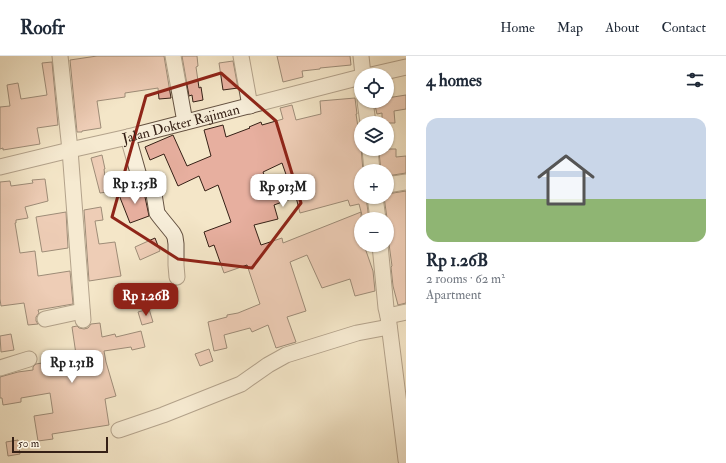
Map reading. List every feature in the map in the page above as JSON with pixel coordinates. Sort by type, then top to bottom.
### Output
[{"type":"street","points":[[45,319],[83,315],[70,150],[60,56]]},
{"type":"street","points":[[173,56],[185,122]]},
{"type":"street","points":[[241,56],[250,106]]},
{"type":"street","points":[[360,56],[361,68]]},
{"type":"street","points":[[394,70],[406,67]]},
{"type":"street","name":"Jalan Dokter Rajiman","points":[[0,167],[128,137],[354,78]]},
{"type":"street","points":[[128,137],[138,176],[152,189],[157,213],[175,237],[177,277]]},
{"type":"street","points":[[394,184],[406,182]]},
{"type":"street","points":[[381,252],[386,308],[389,321],[406,460]]},
{"type":"street","points":[[119,430],[163,416],[236,386],[286,355],[357,333],[389,321],[406,312]]},
{"type":"street","points":[[0,368],[29,359]]},
{"type":"highlighted area","points":[[221,73],[276,121],[301,203],[252,268],[178,259],[112,217],[146,96]]},
{"type":"building","points":[[97,56],[164,56],[171,98],[159,99],[158,88],[125,93],[125,97],[97,101],[101,128],[77,132],[70,60]]},
{"type":"building","points":[[182,56],[197,56],[198,66],[196,67],[199,88],[201,87],[203,100],[193,102],[192,95],[189,96]]},
{"type":"building","points":[[277,56],[350,56],[351,65],[302,71],[303,77],[283,82]]},
{"type":"building","points":[[233,61],[238,88],[223,90],[219,63]]},
{"type":"building","points":[[52,62],[58,125],[37,128],[40,144],[3,150],[3,148],[0,149],[0,107],[10,106],[7,85],[18,83],[21,99],[47,95],[42,63]]},
{"type":"building","points":[[406,95],[406,109],[394,111],[395,123],[394,116],[382,116],[382,113],[377,114],[376,108],[394,108],[394,97]]},
{"type":"building","points":[[354,98],[354,108],[356,108],[357,114],[356,116],[354,116],[354,156],[362,156],[362,164],[354,164],[354,204],[359,204],[350,206],[348,200],[300,213],[296,197],[274,205],[278,219],[254,225],[261,245],[282,238],[283,243],[354,215],[354,252],[366,252],[373,271],[375,291],[355,296],[350,279],[322,288],[307,255],[290,262],[306,311],[287,317],[296,342],[276,348],[268,325],[252,332],[250,328],[224,335],[227,348],[214,351],[208,322],[227,317],[227,315],[238,313],[260,304],[247,265],[224,273],[214,245],[209,247],[204,232],[231,222],[218,185],[205,191],[199,176],[178,186],[164,154],[150,160],[145,147],[173,135],[187,166],[211,156],[204,130],[223,125],[226,137],[261,122],[262,125],[283,119],[280,108],[292,105],[296,120],[321,114],[320,101]],"holes":[[[282,163],[289,183],[270,190],[263,172]]]},
{"type":"building","points":[[394,149],[396,149],[396,157],[406,156],[406,173],[394,175],[394,164],[380,164],[379,156],[394,156]]},
{"type":"building","points":[[102,155],[107,192],[100,193],[91,158]]},
{"type":"building","points":[[45,179],[48,201],[25,207],[28,218],[16,220],[15,223],[20,253],[35,251],[38,276],[70,271],[73,304],[38,310],[39,313],[36,317],[36,321],[38,324],[28,325],[24,303],[1,306],[0,182],[10,181],[11,186],[33,183],[32,180]]},
{"type":"building","points":[[138,188],[144,194],[149,216],[130,223],[119,195]]},
{"type":"building","points":[[406,191],[406,303],[398,305],[393,286],[390,252],[394,252],[394,212],[386,212],[385,204],[394,204],[394,193]]},
{"type":"building","points":[[359,204],[367,204],[368,212],[361,212]]},
{"type":"building","points":[[101,207],[103,220],[95,221],[99,244],[115,242],[121,276],[89,281],[84,210]]},
{"type":"building","points":[[66,212],[68,248],[42,252],[36,217]]},
{"type":"building","points":[[155,238],[160,251],[140,260],[135,247]]},
{"type":"building","points":[[149,309],[153,322],[142,325],[138,312]]},
{"type":"building","points":[[100,323],[102,337],[115,334],[116,337],[141,331],[145,347],[132,350],[131,347],[104,351],[116,396],[105,399],[109,425],[52,434],[53,439],[38,441],[34,416],[53,413],[50,393],[21,398],[21,402],[3,405],[2,398],[0,398],[0,377],[33,370],[33,367],[36,364],[54,361],[55,371],[78,368],[72,327],[77,326],[84,329],[88,328],[91,324]]},
{"type":"building","points":[[11,334],[14,350],[1,352],[0,336]]},
{"type":"building","points":[[209,349],[213,361],[200,366],[195,354]]},
{"type":"building","points":[[18,440],[20,454],[8,456],[6,442]]}]
